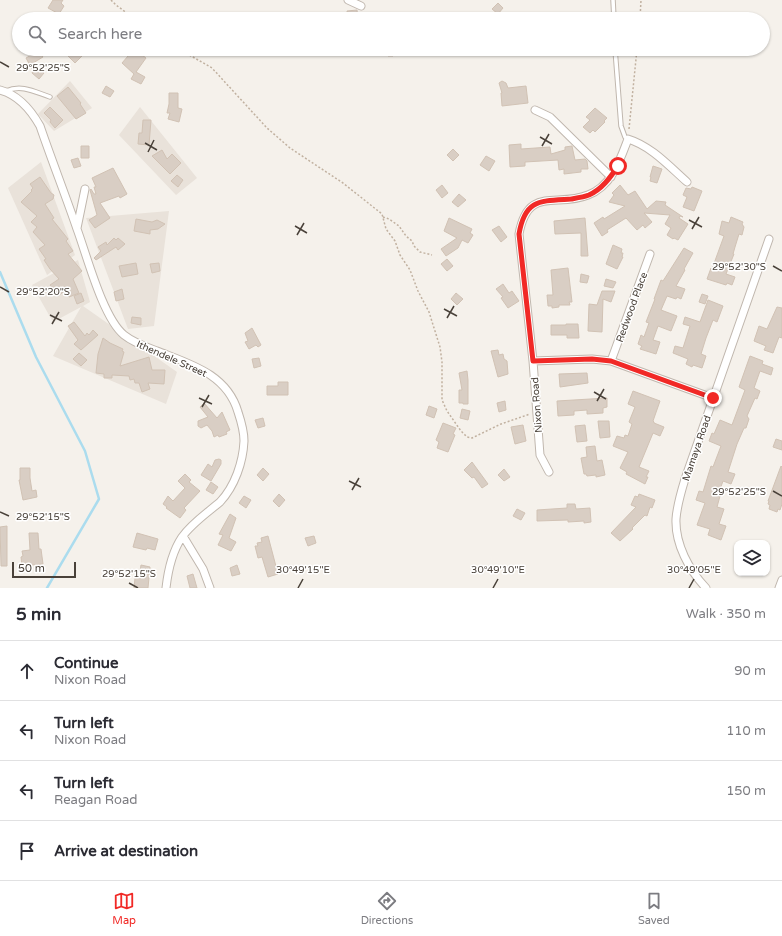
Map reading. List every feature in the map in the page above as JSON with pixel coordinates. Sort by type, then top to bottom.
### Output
[{"type":"street","points":[[348,0],[361,6]]},
{"type":"street","name":"Ithendele Street","points":[[3,91],[24,104],[33,113],[40,126],[107,312],[115,325],[125,336],[142,346],[207,372],[228,392],[237,408],[242,423],[244,439],[242,457],[238,471],[221,500],[183,536],[172,557],[168,569],[166,588]]},
{"type":"street","points":[[535,110],[550,117],[610,177]]},
{"type":"street","points":[[628,139],[639,143],[648,149],[687,182]]},
{"type":"street","name":"Nixon Road","points":[[549,472],[540,455],[533,361],[519,234],[521,222],[532,206],[541,201],[575,198],[588,195],[600,189],[618,166],[628,139]]},
{"type":"street","points":[[77,228],[85,189]]},
{"type":"street","name":"Mamaya Road","points":[[706,588],[689,566],[684,556],[678,535],[676,519],[678,506],[685,479],[769,239]]},
{"type":"street","name":"Redwood Place","points":[[611,361],[650,254]]},
{"type":"street","points":[[533,361],[592,359],[611,361],[713,398]]},
{"type":"street","points":[[183,536],[203,569],[210,588]]},
{"type":"street","points":[[779,588],[782,580]]},
{"type":"lane","points":[[613,0],[614,12]]},
{"type":"lane","points":[[616,56],[621,126],[625,137],[628,139]]},
{"type":"lane","name":"Ithendele Street","points":[[3,91],[13,88],[27,88],[50,97]]},
{"type":"path","points":[[111,0],[126,12]]},
{"type":"path","points":[[640,12],[641,0]]},
{"type":"path","points":[[191,56],[212,68],[267,128],[290,148],[343,183],[382,214],[386,229],[395,241],[400,255],[410,270],[418,291],[429,312],[440,347],[442,362],[442,400],[447,411],[461,431],[467,437],[472,438],[501,424],[536,412]]},
{"type":"path","points":[[628,139],[636,56]]},
{"type":"path","points":[[383,217],[399,226],[420,252],[432,256]]},
{"type":"shaded area","points":[[70,81],[92,108],[54,131],[38,114]]},
{"type":"shaded area","points":[[140,107],[197,178],[176,195],[119,135]]},
{"type":"shaded area","points":[[41,162],[75,255],[47,275],[8,188]]},
{"type":"shaded area","points":[[169,211],[154,326],[128,329],[86,218]]},
{"type":"shaded area","points":[[78,260],[90,302],[83,306],[177,372],[166,404],[53,356],[81,307],[53,322],[32,285]]},
{"type":"building","points":[[53,0],[63,0],[61,3],[64,6],[60,12],[55,12],[48,8]]},
{"type":"building","points":[[498,3],[503,8],[500,12],[496,12],[492,9]]},
{"type":"building","points":[[357,10],[357,12],[347,12]]},
{"type":"building","points":[[29,56],[43,57],[33,63],[44,73],[39,79],[32,73],[33,71],[26,58]]},
{"type":"building","points":[[68,56],[82,56],[75,63]]},
{"type":"building","points":[[128,56],[143,56],[146,58],[136,72],[145,77],[141,84],[131,79],[134,74],[122,63]]},
{"type":"building","points":[[502,81],[506,83],[508,88],[526,86],[528,103],[502,106],[502,93],[499,83]]},
{"type":"building","points":[[106,86],[114,91],[110,97],[102,93]]},
{"type":"building","points":[[68,87],[81,103],[80,104],[86,113],[76,119],[57,96]]},
{"type":"building","points":[[169,93],[178,93],[178,108],[182,109],[179,122],[168,119],[170,113],[167,113]]},
{"type":"building","points":[[50,107],[63,120],[55,128],[50,122],[51,120],[44,113]]},
{"type":"building","points":[[595,108],[607,118],[595,132],[593,130],[590,133],[583,127],[590,120],[586,117]]},
{"type":"building","points":[[143,120],[151,120],[149,145],[138,144],[139,133],[142,133]]},
{"type":"building","points":[[521,144],[521,149],[550,147],[551,154],[565,150],[565,147],[572,146],[575,160],[585,159],[587,161],[588,169],[581,169],[581,172],[564,174],[564,169],[559,170],[558,160],[525,162],[525,166],[510,167],[509,145]]},
{"type":"building","points":[[81,146],[89,146],[89,158],[81,158]]},
{"type":"building","points":[[453,149],[459,155],[453,161],[447,155]]},
{"type":"building","points":[[162,150],[167,159],[172,154],[181,163],[170,174],[152,156]]},
{"type":"building","points":[[486,156],[495,161],[489,171],[480,165]]},
{"type":"building","points":[[78,158],[81,166],[74,168],[71,160]]},
{"type":"building","points":[[653,166],[662,169],[657,183],[650,181]]},
{"type":"building","points":[[113,168],[127,194],[120,198],[119,196],[100,203],[110,218],[95,228],[89,220],[97,215],[90,190],[91,189],[94,194],[96,194],[94,187],[96,187],[92,178]]},
{"type":"building","points":[[177,175],[183,180],[178,187],[171,181]]},
{"type":"building","points":[[40,177],[54,195],[53,199],[45,204],[54,218],[52,219],[68,239],[66,241],[73,251],[68,254],[82,271],[73,279],[79,293],[69,297],[66,290],[58,296],[50,285],[59,279],[44,260],[46,259],[39,249],[45,245],[33,232],[37,227],[31,222],[37,216],[21,202],[32,191],[31,190],[33,188],[30,184]]},
{"type":"building","points":[[442,185],[448,193],[442,198],[436,190]]},
{"type":"building","points":[[620,185],[628,195],[635,191],[647,209],[656,201],[666,202],[665,205],[683,217],[680,216],[679,218],[688,224],[678,240],[667,235],[671,228],[665,224],[670,215],[644,213],[652,222],[645,228],[643,225],[637,230],[626,218],[607,230],[608,232],[602,236],[594,223],[603,217],[604,219],[625,206],[609,202],[614,195],[612,193]]},
{"type":"building","points":[[692,187],[702,191],[694,211],[683,207],[687,197],[683,195],[686,188],[691,189]]},
{"type":"building","points":[[459,194],[466,200],[458,207],[452,202]]},
{"type":"building","points":[[731,217],[743,222],[742,224],[744,227],[742,235],[739,234],[734,254],[726,274],[735,277],[732,285],[727,283],[726,285],[707,279],[724,236],[719,234],[722,221],[729,223]]},
{"type":"building","points":[[449,218],[472,229],[470,233],[473,235],[468,243],[462,240],[458,248],[446,256],[441,249],[457,238],[444,231]]},
{"type":"building","points":[[585,218],[588,256],[581,256],[581,233],[555,234],[554,221]]},
{"type":"building","points":[[136,219],[152,222],[157,220],[165,224],[158,229],[150,230],[150,234],[134,231]]},
{"type":"building","points":[[499,226],[507,237],[501,242],[492,230]]},
{"type":"building","points":[[114,238],[116,240],[118,238],[125,244],[118,250],[116,247],[96,260],[94,258],[101,251],[98,247],[106,242],[107,245]]},
{"type":"building","points":[[613,245],[622,249],[621,253],[623,253],[623,257],[617,269],[606,264]]},
{"type":"building","points":[[684,248],[693,253],[676,286],[685,289],[681,299],[667,296],[661,310],[677,316],[671,331],[658,326],[653,340],[660,342],[656,354],[640,349],[642,346],[638,344],[641,335],[644,337],[649,323],[646,322],[661,280],[663,281]]},
{"type":"building","points":[[447,259],[453,266],[447,271],[441,264]]},
{"type":"building","points":[[136,263],[138,274],[122,277],[119,266]]},
{"type":"building","points":[[159,263],[160,271],[152,273],[150,264]]},
{"type":"building","points":[[568,268],[572,302],[569,302],[570,305],[559,305],[559,307],[552,308],[552,306],[548,306],[547,295],[553,295],[551,270]]},
{"type":"building","points":[[581,274],[589,276],[587,283],[580,282]]},
{"type":"building","points":[[606,279],[616,282],[613,288],[604,286]]},
{"type":"building","points":[[503,284],[509,293],[512,291],[519,301],[508,308],[501,298],[503,297],[496,289]]},
{"type":"building","points":[[122,289],[124,299],[116,301],[114,292]]},
{"type":"building","points":[[602,291],[615,291],[611,302],[603,299],[602,332],[588,331],[589,304],[597,305]]},
{"type":"building","points":[[81,293],[84,301],[77,304],[74,296]]},
{"type":"building","points":[[456,293],[463,299],[457,305],[451,299]]},
{"type":"building","points":[[702,294],[708,296],[705,304],[699,302]]},
{"type":"building","points":[[708,300],[723,306],[717,322],[713,320],[706,338],[701,354],[706,356],[702,368],[693,365],[692,367],[686,364],[688,359],[673,353],[675,346],[683,348],[690,326],[683,324],[685,317],[700,322]]},
{"type":"building","points":[[777,307],[782,308],[782,338],[779,337],[773,353],[764,350],[766,346],[754,341],[759,326],[767,329]]},
{"type":"building","points":[[132,317],[141,318],[141,325],[131,323]]},
{"type":"building","points":[[74,322],[85,336],[87,333],[89,335],[93,330],[98,335],[81,350],[74,344],[78,340],[68,326]]},
{"type":"building","points":[[578,324],[579,338],[567,338],[567,335],[551,335],[551,325]]},
{"type":"building","points":[[252,328],[261,345],[258,347],[256,345],[249,349],[245,342],[248,341],[245,333]]},
{"type":"building","points":[[103,338],[123,349],[122,351],[124,352],[120,366],[149,357],[152,370],[165,370],[164,384],[148,383],[150,389],[142,392],[139,383],[135,383],[134,379],[130,380],[129,376],[112,375],[112,378],[104,378],[104,374],[96,373],[98,354]]},
{"type":"building","points":[[498,350],[499,355],[503,354],[504,359],[507,361],[508,374],[498,377],[491,351]]},
{"type":"building","points":[[79,353],[87,360],[81,366],[73,359]]},
{"type":"building","points":[[750,356],[763,361],[762,364],[773,368],[771,375],[760,371],[754,388],[760,391],[757,399],[755,398],[747,416],[749,419],[746,428],[744,428],[737,444],[728,472],[735,474],[731,484],[723,481],[718,495],[720,496],[717,507],[724,509],[719,524],[726,526],[721,540],[708,535],[710,529],[697,525],[705,503],[696,500],[699,491],[703,492],[711,466],[713,467],[721,446],[709,441],[712,433],[714,434],[720,420],[732,425],[745,390],[739,387]]},
{"type":"building","points":[[259,358],[261,366],[254,368],[252,359]]},
{"type":"building","points":[[467,371],[468,404],[463,404],[459,403],[459,390],[462,390],[459,373]]},
{"type":"building","points":[[587,373],[588,383],[560,387],[559,374]]},
{"type":"building","points":[[278,382],[288,382],[288,395],[267,395],[267,386],[278,386]]},
{"type":"building","points":[[633,391],[660,401],[653,421],[654,423],[664,427],[660,436],[653,433],[639,467],[649,471],[645,484],[626,474],[627,472],[620,468],[628,452],[613,446],[617,436],[624,438],[625,435],[628,436],[632,424],[629,422],[635,407],[628,404]]},
{"type":"building","points":[[607,398],[607,407],[603,408],[603,413],[587,414],[587,410],[574,411],[574,415],[558,416],[557,401]]},
{"type":"building","points":[[505,401],[506,410],[499,412],[497,403]]},
{"type":"building","points":[[204,403],[217,418],[222,412],[230,430],[226,432],[227,434],[214,437],[212,431],[207,425],[201,428],[198,426],[198,421],[208,417],[200,407]]},
{"type":"building","points":[[429,406],[437,409],[434,418],[426,415]]},
{"type":"building","points":[[462,409],[470,411],[468,420],[460,418]]},
{"type":"building","points":[[263,418],[265,426],[258,428],[255,420]]},
{"type":"building","points":[[598,421],[609,421],[610,437],[600,438]]},
{"type":"building","points":[[443,423],[456,428],[453,434],[455,435],[448,452],[437,448],[439,442],[436,440]]},
{"type":"building","points":[[523,425],[526,441],[515,444],[511,427]]},
{"type":"building","points":[[585,425],[587,441],[577,442],[575,426]]},
{"type":"building","points":[[776,439],[782,441],[782,450],[773,447]]},
{"type":"building","points":[[595,446],[597,461],[602,460],[605,475],[596,477],[596,475],[587,476],[584,474],[581,458],[587,457],[586,447]]},
{"type":"building","points":[[215,460],[221,460],[221,464],[211,481],[201,475],[208,464],[212,467]]},
{"type":"building","points":[[472,462],[488,484],[482,488],[474,477],[472,478],[464,470]]},
{"type":"building","points":[[781,466],[782,504],[780,510],[778,509],[777,512],[769,509],[770,505],[768,504],[768,501]]},
{"type":"building","points":[[20,468],[30,468],[32,491],[36,490],[37,497],[23,500],[19,480]]},
{"type":"building","points":[[263,468],[269,474],[263,481],[257,475]]},
{"type":"building","points":[[504,469],[510,477],[504,481],[498,475]]},
{"type":"building","points":[[185,474],[191,480],[189,482],[200,491],[184,508],[186,510],[180,518],[163,504],[168,496],[173,501],[185,488],[178,481]]},
{"type":"building","points":[[211,482],[218,487],[213,494],[206,490]]},
{"type":"building","points":[[279,494],[285,500],[279,507],[273,501]]},
{"type":"building","points":[[639,494],[655,500],[652,508],[650,507],[647,516],[645,515],[620,541],[611,533],[636,507],[631,505],[635,496],[638,497]]},
{"type":"building","points":[[244,496],[251,500],[246,508],[239,503]]},
{"type":"building","points":[[567,504],[575,504],[576,509],[590,508],[591,522],[568,522],[568,520],[537,521],[537,510],[567,508]]},
{"type":"building","points":[[517,509],[525,513],[521,520],[513,516]]},
{"type":"building","points":[[230,514],[236,518],[229,538],[236,542],[231,551],[218,545],[223,535],[219,534]]},
{"type":"building","points":[[7,526],[7,566],[1,566],[0,527]]},
{"type":"building","points":[[29,533],[38,533],[39,549],[41,549],[43,564],[22,566],[22,551],[30,550]]},
{"type":"building","points":[[137,533],[158,539],[155,550],[147,548],[146,550],[133,547]]},
{"type":"building","points":[[268,536],[278,574],[268,577],[262,557],[258,558],[255,546],[258,546],[257,543],[262,542],[261,538]]},
{"type":"building","points":[[314,536],[316,543],[308,546],[305,538]]},
{"type":"building","points":[[141,565],[150,567],[148,588],[134,588],[135,578],[139,578]]},
{"type":"building","points":[[237,565],[240,574],[232,576],[230,568]]},
{"type":"building","points":[[193,574],[197,588],[190,588],[187,576]]},
{"type":"waterway","points":[[0,272],[36,357],[85,451],[99,499],[47,588]]},
{"type":"route","points":[[618,166],[600,189],[588,195],[575,198],[541,201],[532,206],[521,222],[519,234],[533,361],[564,359],[611,361],[713,398]]}]
